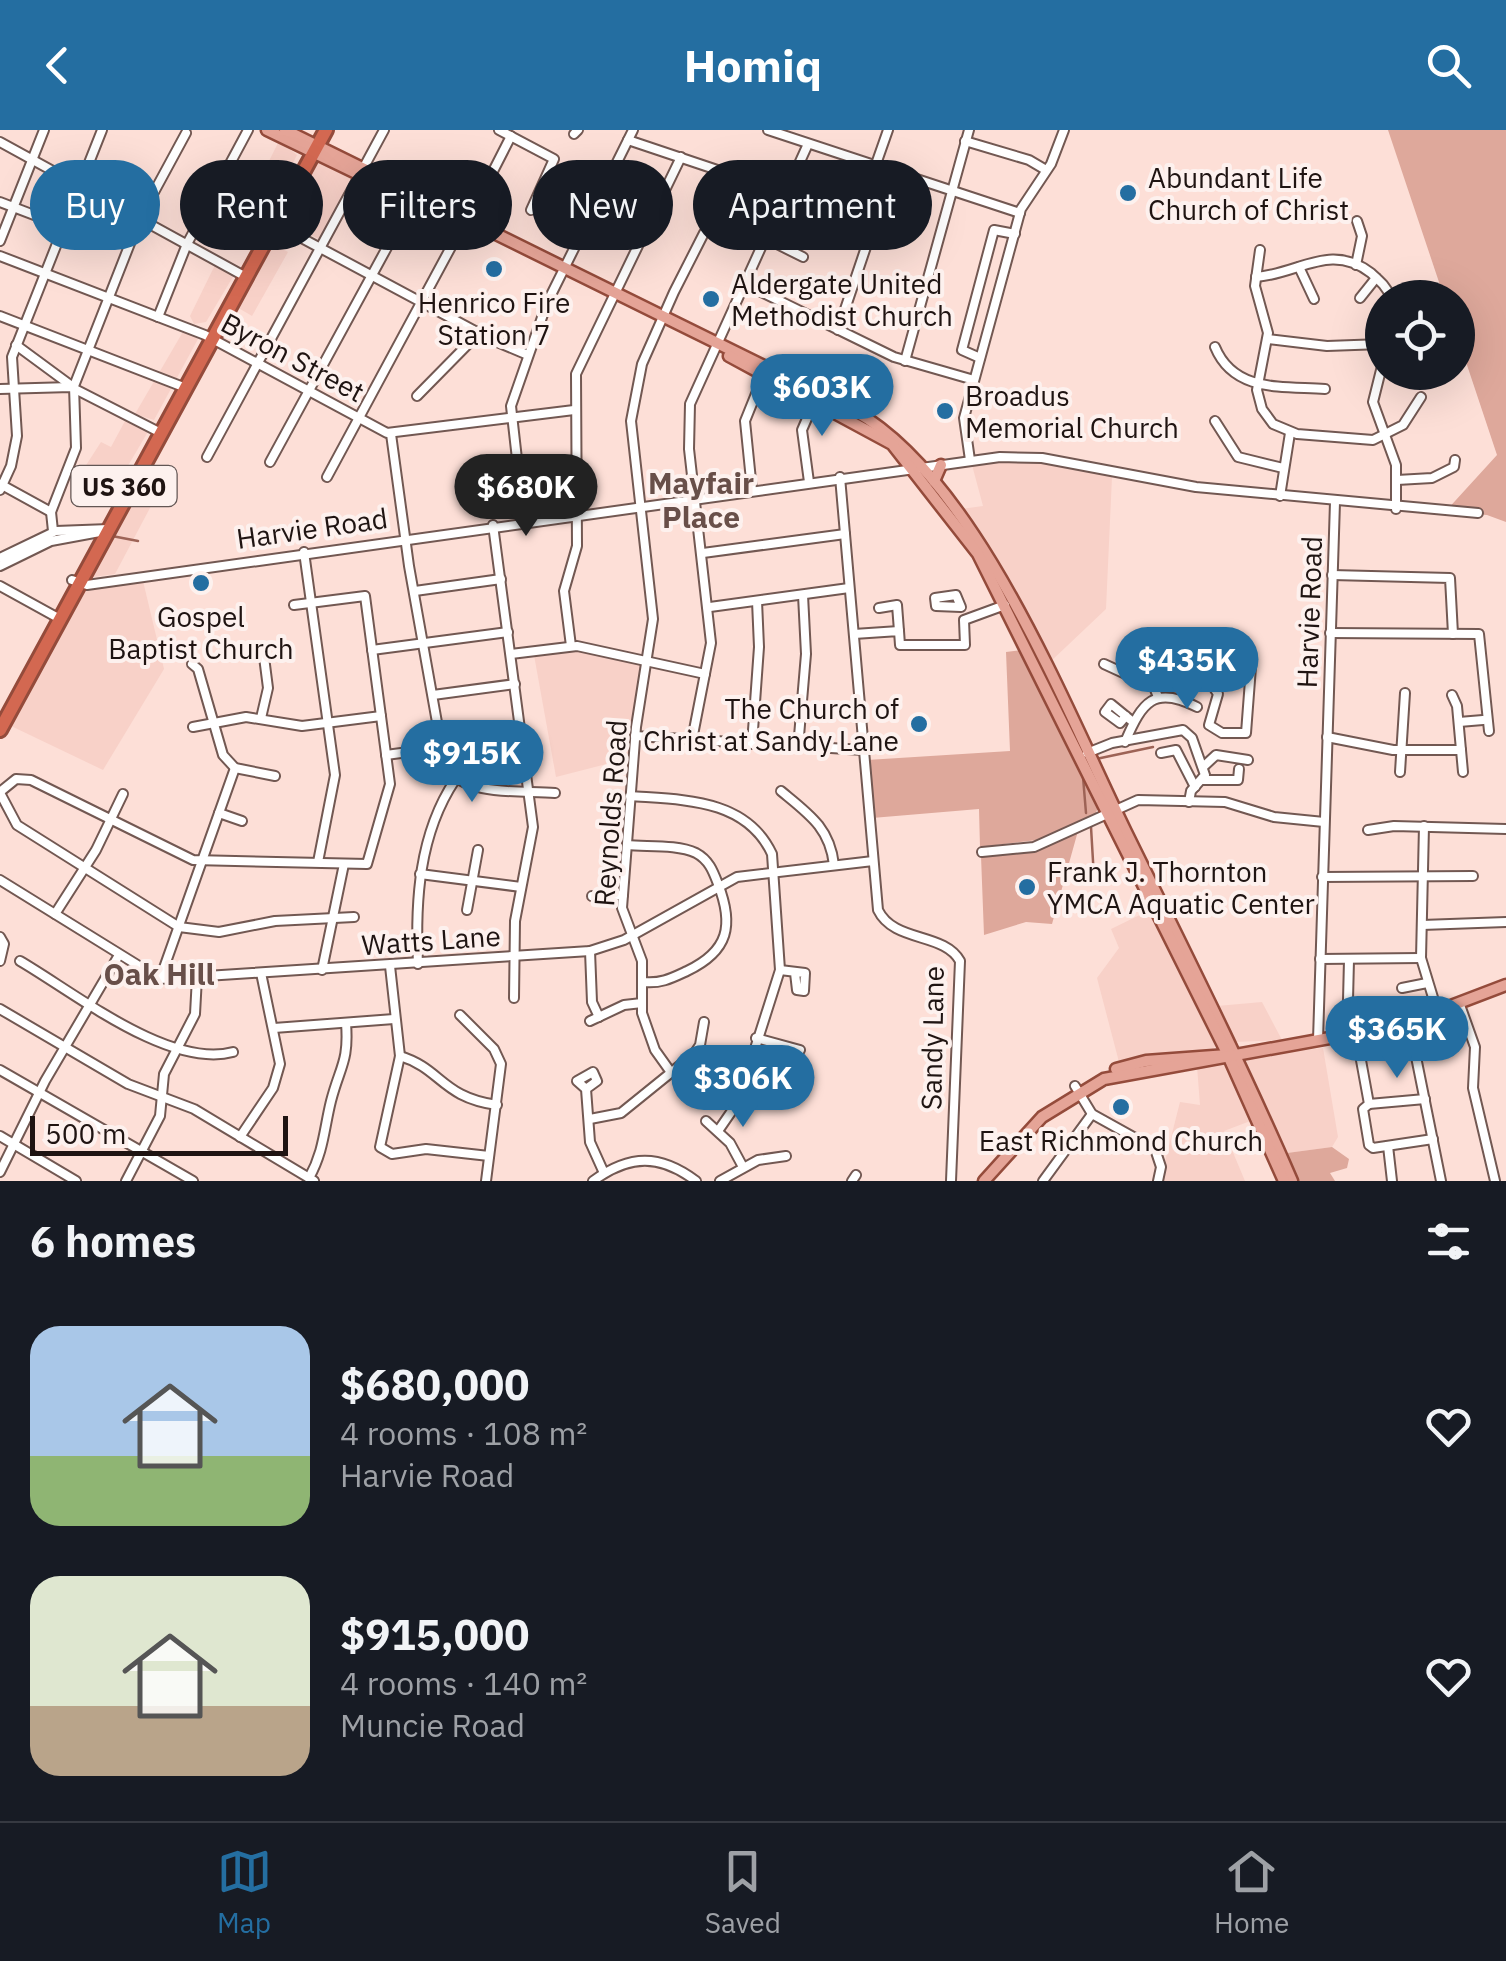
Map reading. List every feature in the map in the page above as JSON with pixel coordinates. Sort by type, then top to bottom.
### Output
[{"type":"highway","name":"US 360","points":[[313,144],[326,130]]},
{"type":"highway","name":"US 360","points":[[0,712],[76,582],[256,250]]},
{"type":"highway","name":"US 360","points":[[0,730],[56,617]]},
{"type":"main road","points":[[267,130],[313,144],[343,161]]},
{"type":"main road","points":[[284,130],[344,160]]},
{"type":"main road","points":[[512,244],[816,396],[871,428],[934,480],[992,562],[1088,753],[1112,810]]},
{"type":"main road","points":[[934,480],[941,465]]},
{"type":"main road","points":[[920,468],[984,564],[1112,810],[1292,1181]]},
{"type":"main road","points":[[981,1181],[1042,1116],[1076,1089],[1138,1062],[1232,1054],[1356,1034],[1438,1014],[1506,985]]},
{"type":"main road","points":[[1232,1054],[1284,1181]]},
{"type":"street","points":[[0,142],[32,160],[44,130]]},
{"type":"street","points":[[90,160],[102,130]]},
{"type":"street","points":[[232,160],[248,130]]},
{"type":"street","points":[[368,160],[384,130]]},
{"type":"street","points":[[499,130],[554,159],[531,210]]},
{"type":"street","points":[[524,521],[510,418],[528,354],[563,270],[633,130]]},
{"type":"street","points":[[877,160],[888,130]]},
{"type":"street","points":[[905,361],[968,130]]},
{"type":"street","points":[[970,460],[964,418],[1020,213],[1064,130]]},
{"type":"street","points":[[774,131],[857,160]]},
{"type":"street","points":[[160,181],[186,133]]},
{"type":"street","points":[[498,160],[511,136]]},
{"type":"street","points":[[628,140],[693,162]]},
{"type":"street","points":[[965,141],[1030,160],[1046,170]]},
{"type":"street","points":[[802,160],[808,144]]},
{"type":"street","points":[[572,646],[564,590],[577,552],[576,374],[681,158]]},
{"type":"street","points":[[0,242],[30,165]]},
{"type":"street","points":[[932,184],[1020,213]]},
{"type":"street","points":[[0,202],[30,214]]},
{"type":"street","points":[[323,243],[343,207]]},
{"type":"street","points":[[1356,264],[1362,236],[1357,221]]},
{"type":"street","points":[[980,358],[962,350],[994,230],[1015,234]]},
{"type":"street","points":[[323,248],[479,334],[528,354]]},
{"type":"street","points":[[51,512],[1,487],[17,436],[13,388],[16,346],[53,250]]},
{"type":"street","points":[[53,532],[51,512],[76,448],[74,388],[128,250]]},
{"type":"street","points":[[158,317],[185,250]]},
{"type":"street","points":[[198,250],[243,275]]},
{"type":"street","points":[[207,457],[319,250]]},
{"type":"street","points":[[270,462],[385,250]]},
{"type":"street","points":[[327,478],[450,250]]},
{"type":"street","name":"Reynolds Road","points":[[670,1071],[655,1050],[642,1004],[642,961],[630,936],[623,895],[635,736],[654,619],[631,444],[634,390],[696,250]]},
{"type":"street","points":[[692,740],[711,643],[710,607],[689,449],[690,404],[714,345],[762,250]]},
{"type":"street","points":[[789,250],[803,257]]},
{"type":"street","points":[[838,330],[865,250]]},
{"type":"street","points":[[1260,250],[1256,277],[1268,339],[1257,384],[1266,415],[1290,433],[1361,441],[1387,435],[1408,419],[1421,397]]},
{"type":"street","name":"Byron Street","points":[[0,256],[209,337],[391,434]]},
{"type":"street","points":[[1256,277],[1331,257],[1356,264],[1376,278],[1360,298]]},
{"type":"street","points":[[1299,267],[1314,298]]},
{"type":"street","points":[[745,284],[905,361],[974,380]]},
{"type":"street","points":[[0,316],[182,386]]},
{"type":"street","points":[[417,396],[479,334]]},
{"type":"street","points":[[1268,339],[1326,346],[1365,345]]},
{"type":"street","points":[[16,346],[74,388],[158,431]]},
{"type":"street","points":[[1214,348],[1228,371],[1257,384],[1325,389]]},
{"type":"street","points":[[752,490],[745,421],[766,371]]},
{"type":"street","points":[[0,389],[74,388]]},
{"type":"street","points":[[1377,390],[1374,402],[1387,435],[1397,480],[1396,509]]},
{"type":"street","points":[[808,482],[802,430],[816,396]]},
{"type":"street","points":[[555,793],[473,786],[455,780],[445,767],[391,434],[574,410]]},
{"type":"street","points":[[1214,421],[1238,457],[1283,468]]},
{"type":"street","points":[[1280,496],[1290,433]]},
{"type":"street","name":"Harvie Road","points":[[76,582],[970,460],[1042,458],[1167,483],[1335,502],[1318,1040]]},
{"type":"street","points":[[1397,480],[1438,476],[1454,467],[1455,460]]},
{"type":"street","name":"Sandy Lane","points":[[840,478],[873,862],[882,919],[893,928],[952,951],[960,961],[951,1181]]},
{"type":"street","points":[[1335,502],[1478,513]]},
{"type":"street","points":[[493,525],[533,836],[522,886],[514,998]]},
{"type":"street","points":[[0,558],[53,532],[102,530]]},
{"type":"street","points":[[0,566],[51,541],[102,530]]},
{"type":"street","points":[[703,553],[844,534]]},
{"type":"street","points":[[304,552],[336,783],[318,862]]},
{"type":"street","points":[[1332,575],[1450,578],[1453,634]]},
{"type":"street","points":[[415,591],[501,579]]},
{"type":"street","points":[[0,586],[56,617]]},
{"type":"street","points":[[710,607],[849,588]]},
{"type":"street","points":[[798,748],[806,654],[803,594]]},
{"type":"street","points":[[294,605],[365,596],[389,791],[368,864],[193,860],[22,778],[0,792],[17,825],[178,927],[219,932],[354,917]]},
{"type":"street","points":[[752,744],[759,647],[757,601]]},
{"type":"street","points":[[880,608],[897,605],[900,645],[965,645],[961,606]]},
{"type":"street","points":[[964,620],[1005,605]]},
{"type":"street","points":[[854,634],[899,630]]},
{"type":"street","points":[[372,650],[508,632]]},
{"type":"street","points":[[1330,632],[1481,637],[1489,731]]},
{"type":"street","points":[[511,654],[572,646],[705,674]]},
{"type":"street","points":[[247,652],[258,652],[264,657],[268,688],[261,718]]},
{"type":"street","points":[[1192,738],[1210,724],[1217,710],[1218,694],[1208,684],[1220,662],[1249,664],[1248,731],[1222,732],[1210,724]]},
{"type":"street","points":[[192,664],[198,669],[220,749],[236,768],[275,776]]},
{"type":"street","points":[[1104,664],[1154,687],[1158,697]]},
{"type":"street","points":[[433,695],[515,684]]},
{"type":"street","points":[[1400,772],[1405,693]]},
{"type":"street","points":[[1452,695],[1459,722],[1462,772]]},
{"type":"street","points":[[1125,742],[1130,719],[1158,697],[1174,696],[1197,707]]},
{"type":"street","points":[[193,727],[261,718],[299,726],[380,716]]},
{"type":"street","points":[[1459,722],[1483,720]]},
{"type":"street","points":[[1088,753],[1169,730],[1183,730],[1192,738],[1203,766],[1200,783],[1188,802]]},
{"type":"street","points":[[635,736],[863,750]]},
{"type":"street","points":[[386,755],[522,737]]},
{"type":"street","points":[[1327,737],[1401,750],[1461,750]]},
{"type":"street","points":[[1161,753],[1174,748],[1200,783]]},
{"type":"street","points":[[1203,766],[1216,755],[1248,760]]},
{"type":"street","points":[[0,880],[160,978],[236,768]]},
{"type":"street","points":[[1200,783],[1238,780],[1240,769]]},
{"type":"street","points":[[418,964],[416,904],[420,874],[434,821],[455,780]]},
{"type":"street","points":[[781,791],[822,826],[831,844],[834,866]]},
{"type":"street","points":[[55,914],[124,794]]},
{"type":"street","points":[[630,796],[722,806],[768,846],[774,870],[780,970],[736,1107],[718,1131]]},
{"type":"street","points":[[982,852],[1034,847],[1138,800],[1238,804],[1274,817],[1324,822]]},
{"type":"street","points":[[219,814],[242,821]]},
{"type":"street","points":[[1424,826],[1421,958],[1438,1014]]},
{"type":"street","points":[[1368,830],[1424,826],[1506,829]]},
{"type":"street","points":[[626,845],[692,852],[708,863],[729,917],[720,948],[704,963],[670,980],[643,982]]},
{"type":"street","points":[[468,910],[478,850]]},
{"type":"street","name":"Watts Lane","points":[[160,978],[590,951],[630,936],[718,884],[774,870],[873,862]]},
{"type":"street","points":[[322,970],[344,864]]},
{"type":"street","points":[[420,874],[522,886]]},
{"type":"street","points":[[1322,877],[1473,876]]},
{"type":"street","points":[[592,896],[623,895]]},
{"type":"street","points":[[1422,925],[1506,922]]},
{"type":"street","points":[[0,938],[4,944],[0,961]]},
{"type":"street","points":[[590,951],[594,1019],[624,1004],[642,1004]]},
{"type":"street","points":[[0,1172],[39,1092],[119,954]]},
{"type":"street","points":[[1320,959],[1421,958]]},
{"type":"street","points":[[1348,1000],[1349,960]]},
{"type":"street","points":[[20,961],[176,1050],[202,1056],[233,1052]]},
{"type":"street","points":[[390,966],[400,1056],[379,1137],[381,1148],[392,1154],[426,1149],[489,1156]]},
{"type":"street","points":[[780,970],[795,974]]},
{"type":"street","points":[[240,1136],[277,1078],[280,1052],[260,974]]},
{"type":"street","points":[[126,1181],[160,1116],[164,1074],[195,1014],[196,977]]},
{"type":"street","points":[[1402,988],[1427,983]]},
{"type":"street","points":[[1460,1006],[1475,1048],[1473,1088],[1495,1181]]},
{"type":"street","points":[[0,1009],[128,1084],[194,1110],[312,1179],[325,1144],[332,1098],[347,1060],[346,1023]]},
{"type":"street","points":[[460,1015],[499,1058],[486,1181]]},
{"type":"street","points":[[274,1028],[394,1019]]},
{"type":"street","points":[[590,1119],[621,1112],[670,1071],[700,1045],[704,1022]]},
{"type":"street","points":[[1410,1022],[1440,1181]]},
{"type":"street","points":[[1356,1034],[1369,1104]]},
{"type":"street","points":[[756,1038],[800,1050]]},
{"type":"street","points":[[400,1056],[416,1062],[460,1097],[496,1105]]},
{"type":"street","points":[[0,1070],[193,1181]]},
{"type":"street","points":[[742,1088],[783,1099]]},
{"type":"street","points":[[586,1089],[592,1148],[604,1173]]},
{"type":"street","points":[[1076,1089],[1092,1114],[1155,1149],[1161,1167],[1158,1181]]},
{"type":"street","points":[[1425,1098],[1369,1104],[1363,1109],[1369,1145],[1433,1140]]},
{"type":"street","points":[[1042,1181],[1092,1114]]},
{"type":"street","points":[[706,1121],[718,1131],[742,1168]]},
{"type":"street","points":[[0,1136],[76,1181]]},
{"type":"street","points":[[1388,1146],[1392,1181]]},
{"type":"street","points":[[720,1181],[742,1168],[786,1156]]},
{"type":"street","points":[[593,1181],[633,1160],[654,1159],[675,1166],[696,1181]]},
{"type":"street","points":[[951,1170],[962,1181]]},
{"type":"shaded area","points":[[1388,130],[1506,130],[1506,522],[1487,515],[1445,512],[1497,455],[1475,389],[1475,280],[1438,280]]},
{"type":"shaded area","points":[[279,141],[297,155],[294,160],[270,160]]},
{"type":"shaded area","points":[[323,162],[343,173],[343,192],[323,231]]},
{"type":"shaded area","points":[[265,250],[288,252],[252,316],[235,306]]},
{"type":"shaded area","points":[[216,263],[234,275],[206,322],[194,324],[190,316]]},
{"type":"shaded area","points":[[184,330],[198,339],[154,420],[135,414]]},
{"type":"shaded area","points":[[125,421],[149,430],[116,486],[83,470],[101,442],[111,447]]},
{"type":"shaded area","points":[[1030,461],[1112,477],[1106,609],[1048,664],[1006,577],[961,509],[983,506],[972,465]]},
{"type":"shaded area","points":[[132,496],[151,506],[115,574],[93,577],[91,570]]},
{"type":"shaded area","points":[[143,581],[164,669],[103,770],[9,725],[81,591]]},
{"type":"shaded area","points":[[573,648],[646,664],[630,758],[556,777],[534,655]]},
{"type":"shaded area","points":[[1023,650],[1098,807],[1096,813],[1037,840],[980,847],[979,809],[872,818],[867,760],[1010,751],[1006,652]]},
{"type":"shaded area","points":[[1078,831],[1052,924],[1026,922],[984,935],[981,856],[1034,850]]},
{"type":"shaded area","points":[[1148,911],[1218,1043],[1211,1051],[1119,1062],[1097,978],[1119,948],[1111,929]]},
{"type":"shaded area","points":[[1262,1002],[1282,1040],[1234,1042],[1217,1006]]},
{"type":"shaded area","points":[[1323,1048],[1338,1137],[1332,1147],[1287,1153],[1246,1062],[1255,1056]]},
{"type":"shaded area","points":[[1227,1062],[1253,1120],[1224,1131],[1245,1181],[1160,1181],[1180,1102],[1200,1105],[1197,1066]]},
{"type":"shaded area","points":[[1332,1147],[1349,1159],[1347,1168],[1330,1173],[1335,1181],[1298,1181],[1287,1153]]},
{"type":"waterway","points":[[112,536],[138,541]]},
{"type":"waterway","points":[[1096,759],[1153,747]]},
{"type":"waterway","points":[[1083,777],[1086,813]]},
{"type":"waterway","points":[[1091,827],[1094,878]]},
{"type":"place","name":"Abundant Life Church of Christ","points":[[1128,193]]},
{"type":"place","name":"Henrico Fire Station 7","points":[[494,269]]},
{"type":"place","name":"Aldergate United Methodist Church","points":[[711,299]]},
{"type":"place","name":"Broadus Memorial Church","points":[[945,411]]},
{"type":"place","name":"Gospel Baptist Church","points":[[201,583]]},
{"type":"place","name":"The Church of Christ at Sandy Lane","points":[[919,724]]},
{"type":"place","name":"Frank J. Thornton YMCA Aquatic Center","points":[[1027,887]]},
{"type":"place","name":"East Richmond Church","points":[[1121,1107]]},
{"type":"district","name":"Mayfair Place","points":[[701,499]]},
{"type":"district","name":"Oak Hill","points":[[159,973]]}]
